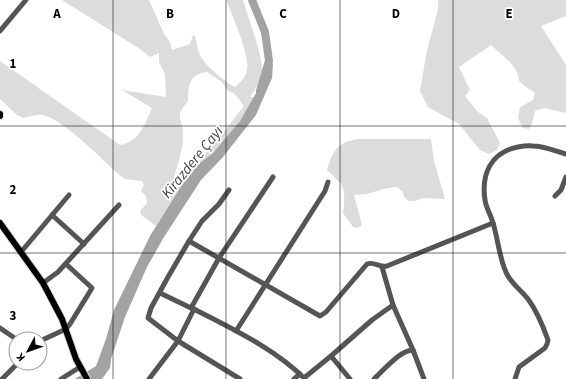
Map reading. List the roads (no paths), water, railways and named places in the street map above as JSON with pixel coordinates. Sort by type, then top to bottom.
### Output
[{"type":"main road","points":[[0,223],[43,283],[58,310],[66,329],[74,356],[87,379]]},
{"type":"street","points":[[0,31],[26,0]]},
{"type":"street","points":[[515,379],[518,367],[545,348],[548,340],[532,304],[507,275],[487,206],[485,188],[488,171],[496,157],[503,151],[530,145],[566,154]]},
{"type":"street","points":[[149,379],[178,341],[192,308],[219,258],[273,177]]},
{"type":"street","points":[[555,196],[560,190],[566,177]]},
{"type":"street","points":[[236,331],[325,191],[328,182]]},
{"type":"street","points":[[229,190],[219,204],[202,221],[151,308],[148,318],[178,341],[240,379]]},
{"type":"street","points":[[21,252],[69,195]]},
{"type":"street","points":[[43,283],[66,264],[119,205]]},
{"type":"street","points":[[52,215],[84,244]]},
{"type":"street","points":[[190,241],[320,316],[326,312],[367,264],[373,263],[382,267],[387,266],[493,223]]},
{"type":"street","points":[[48,337],[66,329],[92,288],[66,264]]},
{"type":"street","points":[[382,267],[393,305],[424,379]]},
{"type":"street","points":[[160,293],[236,331],[294,368],[303,377]]},
{"type":"street","points":[[294,379],[303,377],[331,356],[376,317],[393,305]]},
{"type":"street","points":[[378,378],[403,353],[413,350]]},
{"type":"street","points":[[331,356],[350,379]]},
{"type":"street","points":[[62,379],[80,367]]},
{"type":"street","points":[[2,379],[10,371]]},
{"type":"waterway","name":"Kirazdere Çayı","points":[[252,0],[265,32],[269,61],[260,91]]}]
